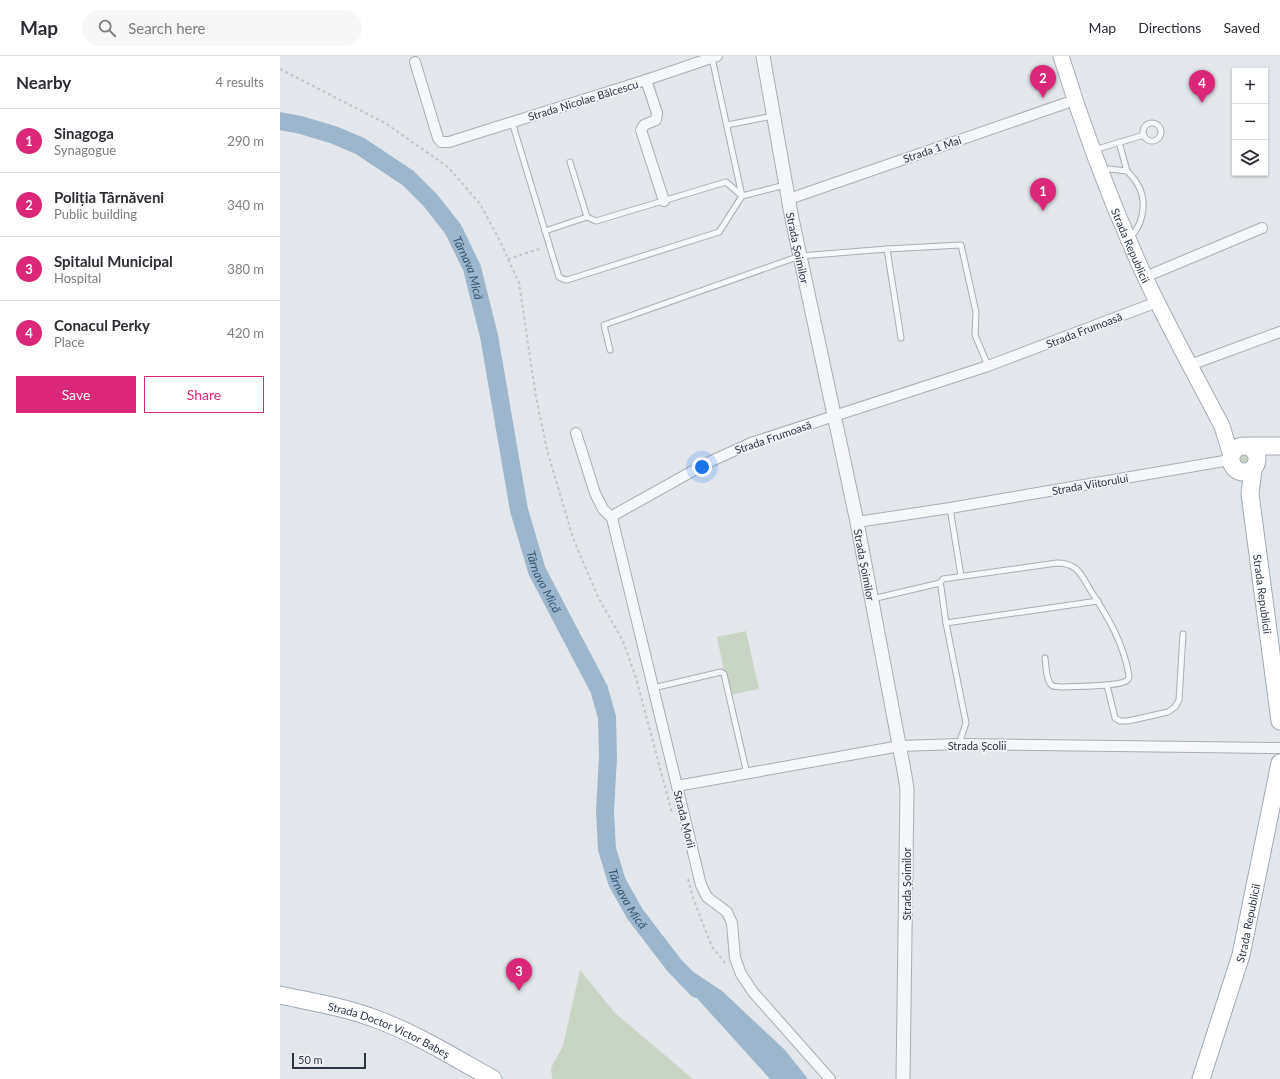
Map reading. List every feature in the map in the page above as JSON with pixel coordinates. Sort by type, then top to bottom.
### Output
[{"type":"main road","name":"Strada Republicii","points":[[1061,56],[1074,100],[1128,239],[1157,302],[1242,463],[1250,494],[1280,721]]},
{"type":"main road","name":"Strada Republicii","points":[[1222,426],[1247,446]]},
{"type":"main road","points":[[1247,446],[1280,447]]},
{"type":"main road","points":[[1242,463],[1256,452],[1247,446]]},
{"type":"main road","points":[[1242,463],[1264,456],[1280,447]]},
{"type":"main road","name":"Strada Republicii","points":[[1201,1079],[1240,955],[1277,796],[1280,763]]},
{"type":"main road","name":"Strada Doctor Victor Babeş","points":[[280,995],[331,1006],[374,1018],[418,1038],[493,1079]]},
{"type":"street","name":"Strada Șoimilor","points":[[763,56],[800,256],[857,522],[907,789],[903,1079]]},
{"type":"street","name":"Strada Nicolae Bălcescu","points":[[415,62],[438,138],[441,142],[449,142],[715,57]]},
{"type":"street","points":[[646,80],[657,113],[656,120],[644,124],[641,130],[664,201]]},
{"type":"street","name":"Strada 1 Mai","points":[[789,199],[1074,100]]},
{"type":"street","points":[[1145,277],[1262,228]]},
{"type":"street","name":"Strada Frumoasă","points":[[612,518],[614,515],[727,453],[751,443],[988,366],[1157,302]]},
{"type":"street","points":[[1190,365],[1280,332]]},
{"type":"street","points":[[576,433],[595,492],[603,509],[612,518]]},
{"type":"street","name":"Strada Viitorului","points":[[857,522],[1242,463]]},
{"type":"street","name":"Strada Morii","points":[[612,518],[701,885],[707,897],[727,912],[732,923],[735,958],[740,974],[753,992],[830,1079]]},
{"type":"street","name":"Strada Școlii","points":[[677,786],[900,746],[959,744],[1280,748]]},
{"type":"lane","points":[[715,57],[742,196]]},
{"type":"lane","points":[[727,125],[774,116]]},
{"type":"lane","points":[[512,122],[559,277],[563,280],[719,232],[742,196],[786,185]]},
{"type":"lane","points":[[1093,150],[1144,135]]},
{"type":"lane","points":[[1119,142],[1127,170],[1140,190],[1143,202],[1142,221],[1135,233],[1128,239]]},
{"type":"lane","points":[[570,162],[587,217]]},
{"type":"lane","points":[[1101,171],[1110,169],[1127,170]]},
{"type":"lane","points":[[545,231],[587,217],[596,221],[726,182],[742,196]]},
{"type":"lane","points":[[610,350],[604,325],[800,256],[961,245],[976,312],[975,334],[988,366]]},
{"type":"lane","points":[[887,249],[901,338]]},
{"type":"lane","points":[[950,508],[961,576]]},
{"type":"lane","points":[[872,599],[940,583],[943,579],[1057,563],[1067,564],[1079,572],[1098,601],[1124,651],[1129,676],[1125,682],[1107,685],[1053,686],[1049,682],[1045,658]]},
{"type":"lane","points":[[940,583],[946,623],[966,723],[959,744]]},
{"type":"lane","points":[[946,623],[1098,601]]},
{"type":"lane","points":[[1107,685],[1115,718],[1120,721],[1128,721],[1168,712],[1175,707],[1179,700],[1183,634]]},
{"type":"lane","points":[[653,688],[721,672],[724,674],[747,774]]},
{"type":"path","points":[[280,69],[385,122],[448,167],[480,204],[499,239],[518,284],[536,397],[547,450],[572,538],[598,597],[623,641],[636,678],[673,816]]},
{"type":"path","points":[[508,258],[549,246]]},
{"type":"path","points":[[688,876],[693,898],[712,947],[731,970],[740,974]]},
{"type":"green space","points":[[1242,452],[1246,452],[1250,458],[1246,464],[1242,464],[1238,460],[1238,456]]},
{"type":"green space","points":[[746,631],[759,689],[729,695],[717,637]]},
{"type":"green space","points":[[580,970],[615,1013],[693,1079],[552,1079],[551,1068],[563,1046]]},
{"type":"water","points":[[686,967],[722,991],[785,1050],[808,1079],[770,1079],[675,974]]},
{"type":"waterway","name":"Târnava Mică","points":[[280,121],[301,125],[334,135],[360,146],[408,178],[431,201],[453,229],[472,268],[489,336],[519,510],[537,571],[599,689],[607,717],[608,757],[605,811],[607,849],[617,882],[635,914],[674,965],[697,989]]},
{"type":"place","name":"Poliția Târnăveni","points":[[1043,98]]},
{"type":"place","name":"Conacul Perky","points":[[1202,103]]},
{"type":"place","name":"Sinagoga","points":[[1043,211]]},
{"type":"place","name":"Spitalul Municipal","points":[[519,991]]}]
